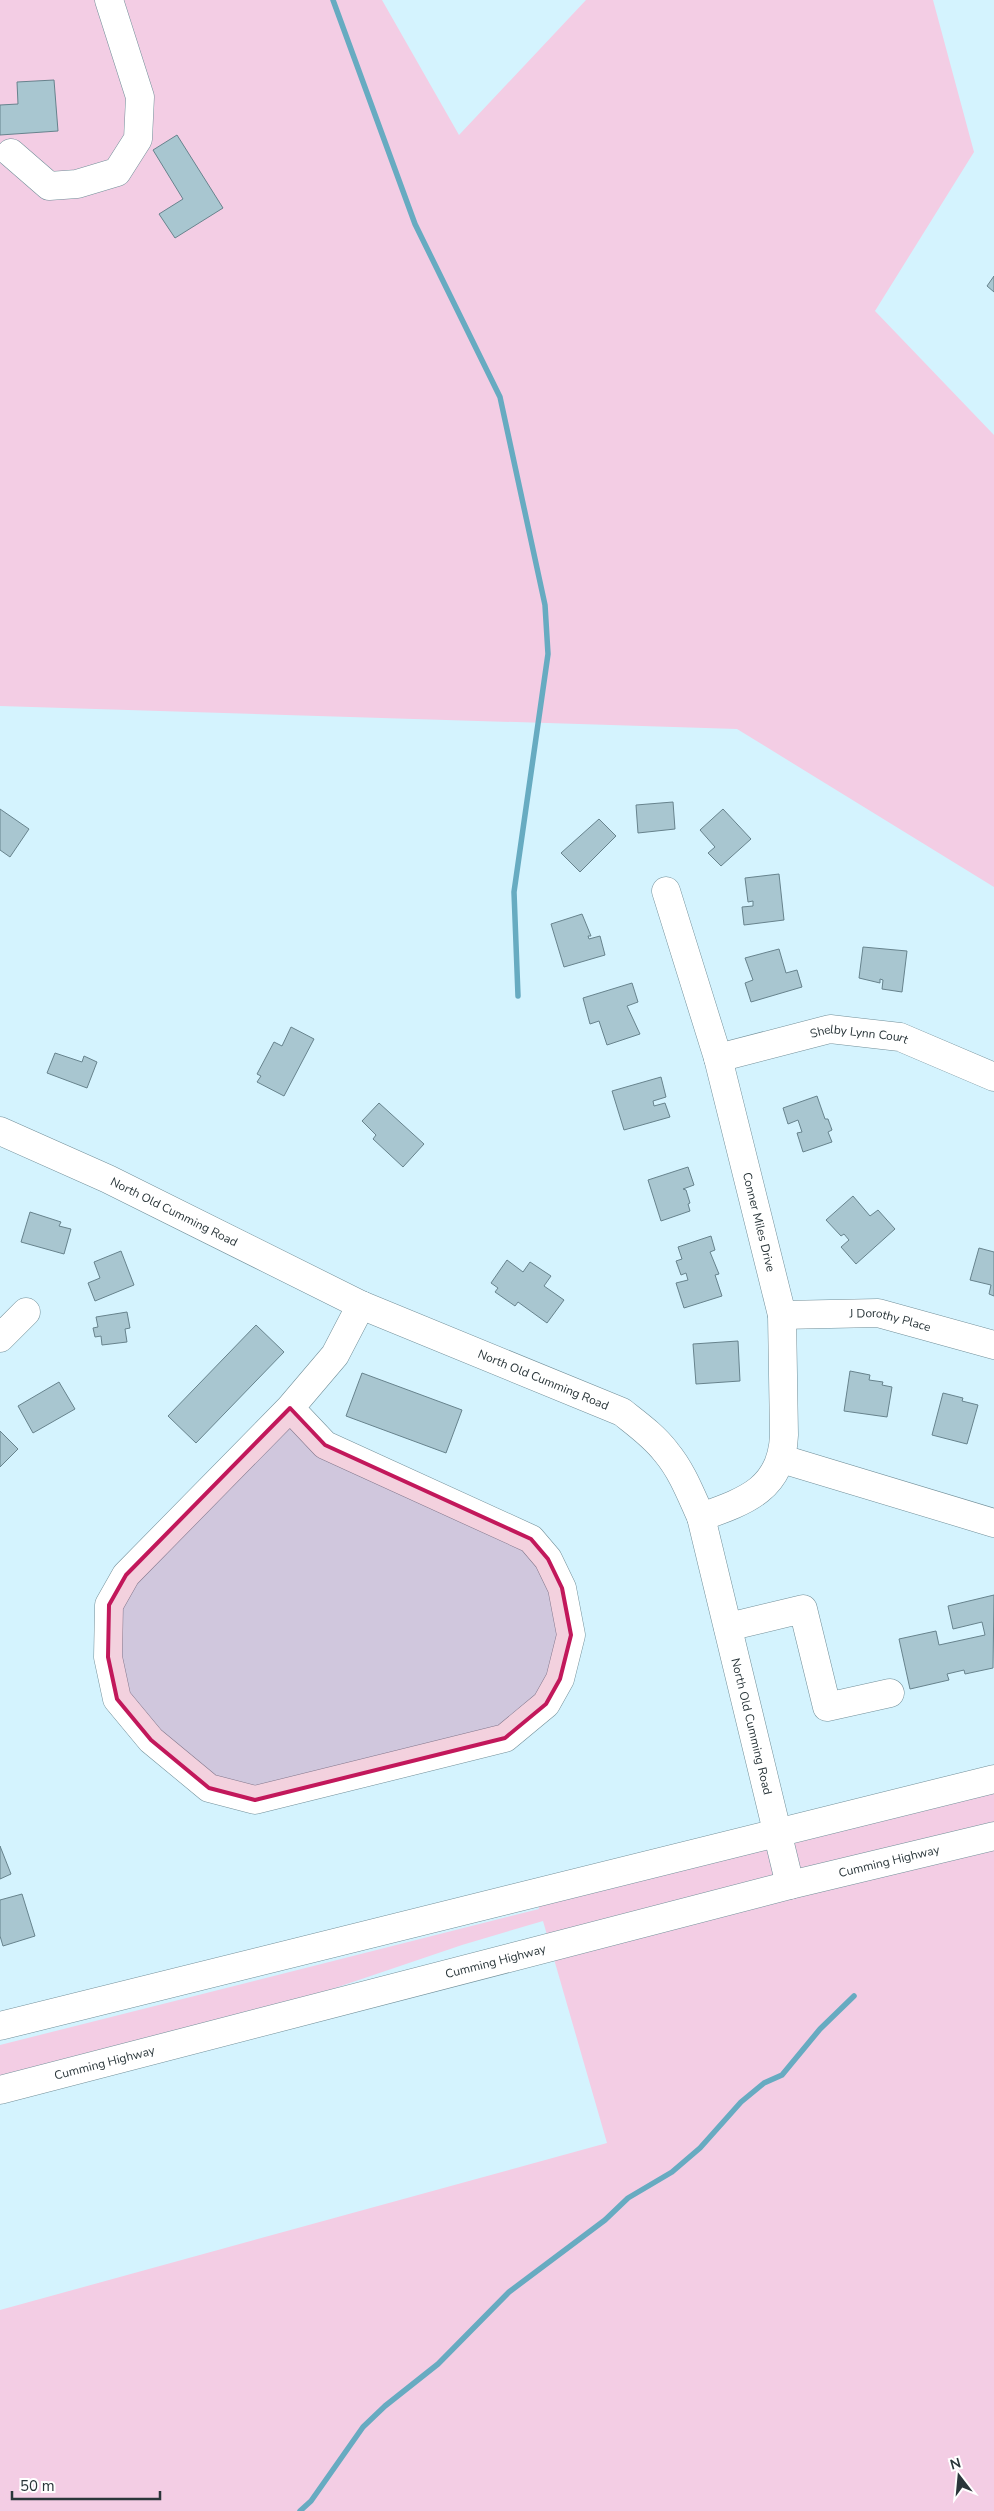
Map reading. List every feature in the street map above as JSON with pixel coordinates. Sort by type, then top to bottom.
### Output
[{"type":"main road","points":[[11,153],[48,186],[77,184],[117,172],[138,139],[140,97],[109,0]]},
{"type":"main road","name":"Conner Miles Drive","points":[[666,891],[718,1058],[782,1315],[784,1435],[782,1459],[775,1475],[760,1490],[739,1502],[701,1517]]},
{"type":"main road","name":"Shelby Lynn Court","points":[[718,1058],[830,1029],[900,1037],[994,1078]]},
{"type":"main road","name":"North Old Cumming Road","points":[[0,1131],[108,1178],[361,1305],[622,1412],[666,1452],[684,1480],[701,1517],[790,1885]]},
{"type":"main road","points":[[290,1408],[325,1445],[531,1539],[548,1558],[562,1588],[571,1635],[560,1679],[546,1704],[505,1738],[255,1800],[209,1788],[151,1740],[117,1699],[108,1657],[109,1605],[126,1575],[290,1408],[336,1355],[361,1305]]},
{"type":"main road","points":[[0,1338],[26,1312]]},
{"type":"main road","name":"J Dorothy Place","points":[[782,1315],[878,1312],[994,1345]]},
{"type":"main road","points":[[782,1459],[994,1523]]},
{"type":"main road","points":[[728,1627],[804,1610],[827,1707],[890,1693]]},
{"type":"main road","points":[[0,2026],[994,1779]]},
{"type":"main road","name":"Cumming Highway","points":[[0,2090],[790,1885],[994,1836]]},
{"type":"highlighted area","points":[[290,1408],[325,1445],[531,1539],[548,1559],[562,1588],[571,1635],[560,1679],[546,1704],[505,1738],[255,1800],[209,1788],[151,1740],[117,1699],[108,1657],[109,1605],[126,1575]]},
{"type":"shaded area","points":[[0,0],[382,0],[459,135],[586,0],[933,0],[974,152],[875,311],[994,435],[994,887],[737,729],[0,706]]},
{"type":"shaded area","points":[[994,1772],[994,2511],[0,2511],[0,2310],[607,2143],[543,1921],[462,1945],[232,2023],[0,2081],[0,2045],[539,1909],[533,1885]]},
{"type":"building","points":[[54,80],[58,131],[0,135],[0,105],[18,104],[17,82]]},
{"type":"building","points":[[177,135],[223,208],[175,238],[159,214],[183,199],[153,150]]},
{"type":"building","points":[[994,276],[994,292],[987,286]]},
{"type":"building","points":[[673,802],[675,829],[638,833],[636,805]]},
{"type":"building","points":[[0,809],[29,829],[10,857],[0,850]]},
{"type":"building","points":[[723,809],[751,839],[721,866],[708,853],[715,847],[700,830]]},
{"type":"building","points":[[599,819],[616,836],[580,872],[561,853]]},
{"type":"building","points":[[779,874],[784,920],[744,925],[742,907],[753,906],[753,901],[748,902],[745,878]]},
{"type":"building","points":[[582,914],[591,936],[588,936],[589,939],[600,936],[605,955],[564,967],[551,924]]},
{"type":"building","points":[[863,947],[907,951],[902,992],[882,989],[883,980],[880,979],[880,983],[859,978]]},
{"type":"building","points":[[779,949],[786,973],[797,970],[802,987],[751,1002],[745,983],[753,980],[745,958]]},
{"type":"building","points":[[632,983],[638,1002],[627,1006],[640,1034],[607,1045],[599,1021],[590,1024],[583,998]]},
{"type":"building","points":[[291,1027],[314,1039],[284,1096],[257,1082],[261,1076],[257,1074],[274,1042],[282,1046]]},
{"type":"building","points":[[55,1053],[82,1062],[84,1056],[97,1062],[87,1088],[47,1073]]},
{"type":"building","points":[[661,1077],[666,1097],[653,1101],[654,1106],[665,1103],[670,1117],[624,1130],[612,1091]]},
{"type":"building","points":[[817,1096],[825,1119],[828,1119],[832,1130],[828,1132],[832,1142],[803,1152],[797,1133],[802,1132],[798,1120],[788,1124],[783,1108]]},
{"type":"building","points":[[379,1103],[424,1144],[403,1167],[373,1139],[376,1135],[362,1121]]},
{"type":"building","points":[[688,1167],[694,1185],[683,1189],[686,1190],[690,1211],[661,1221],[648,1180]]},
{"type":"building","points":[[853,1196],[870,1216],[878,1210],[895,1229],[856,1264],[841,1247],[849,1240],[844,1234],[841,1236],[826,1220]]},
{"type":"building","points":[[30,1212],[61,1222],[59,1226],[71,1229],[64,1254],[21,1242]]},
{"type":"building","points":[[711,1236],[715,1250],[710,1252],[719,1274],[715,1275],[722,1296],[684,1308],[676,1283],[688,1280],[686,1273],[681,1275],[676,1261],[682,1259],[678,1247]]},
{"type":"building","points":[[979,1248],[994,1252],[994,1296],[989,1294],[991,1285],[970,1280]]},
{"type":"building","points":[[121,1251],[134,1285],[95,1301],[88,1283],[100,1278],[94,1262]]},
{"type":"building","points":[[507,1260],[523,1272],[530,1262],[551,1276],[544,1286],[564,1300],[547,1323],[518,1302],[515,1306],[495,1292],[498,1288],[491,1283]]},
{"type":"building","points":[[127,1312],[130,1328],[125,1329],[127,1342],[102,1345],[101,1336],[95,1337],[93,1328],[98,1327],[96,1317]]},
{"type":"building","points":[[256,1325],[284,1352],[196,1443],[168,1416]]},
{"type":"building","points":[[738,1341],[740,1381],[696,1384],[693,1344]]},
{"type":"building","points":[[850,1371],[870,1375],[869,1380],[883,1382],[882,1385],[892,1387],[887,1417],[844,1411]]},
{"type":"building","points":[[362,1373],[462,1410],[446,1453],[346,1416]]},
{"type":"building","points":[[59,1382],[75,1409],[33,1433],[18,1406]]},
{"type":"building","points":[[943,1393],[963,1398],[962,1401],[978,1405],[967,1444],[932,1435]]},
{"type":"building","points":[[0,1431],[18,1449],[0,1467]]},
{"type":"building","points":[[994,1595],[993,1668],[965,1674],[964,1670],[947,1674],[949,1680],[910,1689],[899,1639],[936,1631],[939,1645],[985,1635],[982,1622],[953,1629],[948,1606]]},
{"type":"building","points":[[0,1846],[11,1874],[0,1879]]},
{"type":"building","points":[[22,1894],[35,1936],[3,1946],[0,1936],[0,1900]]},
{"type":"waterway","points":[[333,0],[415,224],[500,397],[545,605],[548,654],[514,892],[518,996]]},
{"type":"waterway","points":[[300,2511],[311,2501],[363,2427],[385,2406],[438,2364],[509,2292],[605,2220],[628,2198],[672,2172],[700,2148],[741,2102],[764,2083],[782,2075],[820,2029],[854,1996]]}]
